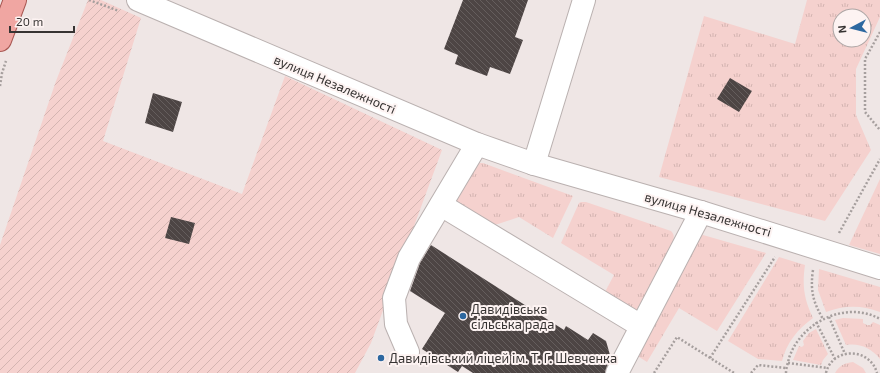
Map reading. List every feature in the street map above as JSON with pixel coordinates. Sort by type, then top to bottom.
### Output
[{"type":"main road","points":[[0,40],[15,0]]},
{"type":"street","name":"вулиця Незалежності","points":[[138,0],[477,144],[534,164],[701,212],[880,268]]},
{"type":"street","points":[[534,164],[584,0]]},
{"type":"street","points":[[408,352],[396,324],[394,298],[409,258],[477,144]]},
{"type":"street","points":[[441,205],[641,326]]},
{"type":"street","points":[[617,373],[701,212]]},
{"type":"path","points":[[880,32],[865,59],[865,112],[880,130]]},
{"type":"path","points":[[829,251],[880,160]]},
{"type":"path","points":[[710,358],[787,238]]},
{"type":"path","points":[[813,268],[811,278],[812,293],[815,305],[822,319]]},
{"type":"path","points":[[786,373],[786,368],[792,350],[803,333],[816,322],[837,314],[857,312],[880,319]]},
{"type":"path","points":[[829,317],[845,354]]},
{"type":"path","points":[[816,322],[835,359]]},
{"type":"path","points":[[654,373],[678,337],[734,373]]},
{"type":"path","points":[[826,373],[827,368],[835,359],[845,354],[856,353],[864,356],[871,362],[877,373]]},
{"type":"path","points":[[788,363],[827,368]]},
{"type":"path","points":[[751,373],[758,365],[786,368]]},
{"type":"green space","points":[[88,0],[101,0],[141,18],[103,141],[242,194],[285,76],[442,150],[371,343],[355,373],[0,373],[0,245],[56,81]]},
{"type":"green space","points":[[807,0],[880,0],[880,17],[872,34],[872,8],[832,8],[832,48],[866,48],[856,69],[856,115],[871,150],[825,221],[659,177],[704,16],[795,44]]},
{"type":"green space","points":[[480,163],[573,196],[553,238],[519,217],[490,225],[458,208],[453,198],[476,165]]},
{"type":"green space","points":[[880,179],[880,254],[849,245]]},
{"type":"green space","points":[[586,202],[671,231],[674,235],[672,244],[639,310],[637,311],[605,292],[614,275],[561,243],[579,203]]},
{"type":"green space","points":[[703,235],[766,253],[717,331],[679,308],[647,362],[636,355],[696,238]]},
{"type":"green space","points":[[779,257],[805,265],[804,292],[813,318],[793,337],[782,361],[758,359],[728,341]]},
{"type":"green space","points":[[819,269],[880,287],[880,312],[860,307],[846,307],[826,312],[818,290]]},
{"type":"green space","points":[[843,318],[863,319],[863,323],[867,325],[870,325],[873,322],[880,325],[880,359],[865,347],[846,345],[835,320]]},
{"type":"green space","points":[[816,329],[828,354],[821,365],[793,360],[799,346],[802,347],[804,345],[803,341],[809,333]]},
{"type":"green space","points":[[853,362],[863,368],[866,373],[835,373],[842,365]]},
{"type":"building","points":[[463,0],[528,0],[515,37],[523,40],[510,74],[490,67],[487,76],[455,64],[458,55],[444,49]]},
{"type":"building","points":[[730,78],[752,91],[739,112],[717,99]]},
{"type":"building","points":[[153,93],[182,102],[173,132],[145,123]]},
{"type":"building","points":[[171,217],[195,223],[189,244],[165,238]]},
{"type":"building","points":[[431,245],[564,330],[566,326],[588,340],[593,333],[606,341],[610,355],[605,373],[473,373],[462,366],[458,372],[422,349],[445,313],[410,291],[420,263]]},
{"type":"place","name":"Давидівська сільська рада","points":[[463,316]]},
{"type":"place","name":"Давидівський ліцей ім. Т. Г. Шевченка","points":[[381,358]]}]
